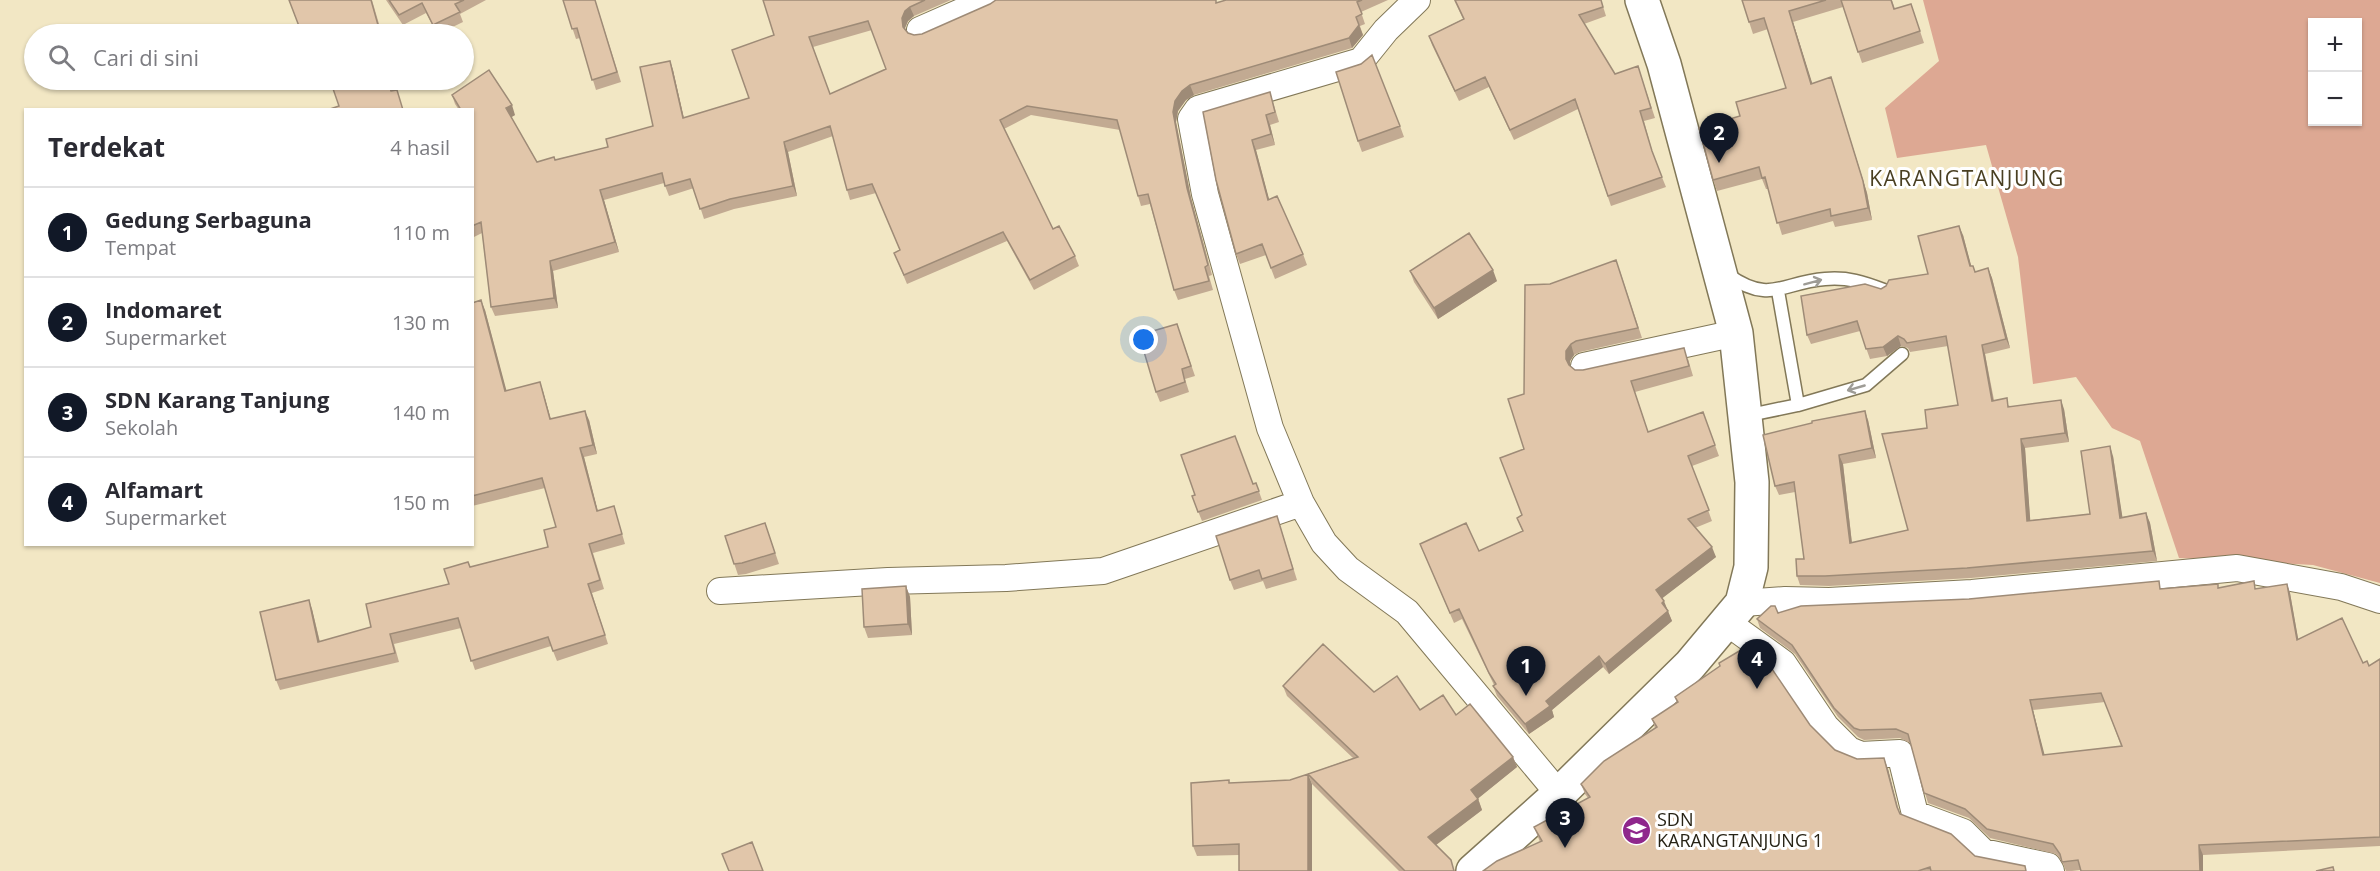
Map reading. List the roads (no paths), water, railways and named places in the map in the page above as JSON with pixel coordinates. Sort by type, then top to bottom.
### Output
[{"type":"main road","points":[[1473,871],[1559,794],[1690,665],[1733,612],[1751,567],[1752,482],[1736,333],[1664,64],[1642,0]]},
{"type":"street","points":[[920,30],[988,0]]},
{"type":"street","points":[[1417,0],[1386,30],[1361,61],[1198,109],[1191,119],[1205,194],[1270,428],[1301,503],[1324,543],[1348,568],[1407,612],[1559,794]]},
{"type":"street","points":[[1584,366],[1736,333]]},
{"type":"street","points":[[720,591],[888,581],[1006,578],[1103,571],[1301,503]]},
{"type":"street","points":[[1733,612],[1785,600],[1829,602],[1972,593],[2237,568],[2341,587],[2380,600]]},
{"type":"street","points":[[1733,612],[1783,663],[1826,727],[1849,750],[1861,755],[1900,753],[1915,814],[1964,832],[1983,852],[2048,866],[2051,871]]},
{"type":"lane","points":[[1719,269],[1746,287],[1778,291],[1824,279],[1857,279],[1884,290]]},
{"type":"lane","points":[[1778,291],[1798,405]]},
{"type":"lane","points":[[1745,416],[1798,405],[1866,385],[1902,354]]},
{"type":"place","name":"Indomaret","points":[[1719,163]]},
{"type":"place","name":"Alfamart","points":[[1757,689]]},
{"type":"place","name":"Gedung Serbaguna","points":[[1526,696]]},
{"type":"place","name":"SDN KARANGTANJUNG 1","points":[[1636,830]]},
{"type":"place","name":"SDN Karang Tanjung","points":[[1565,848]]},
{"type":"district","name":"KARANGTANJUNG","points":[[1967,179]]}]
